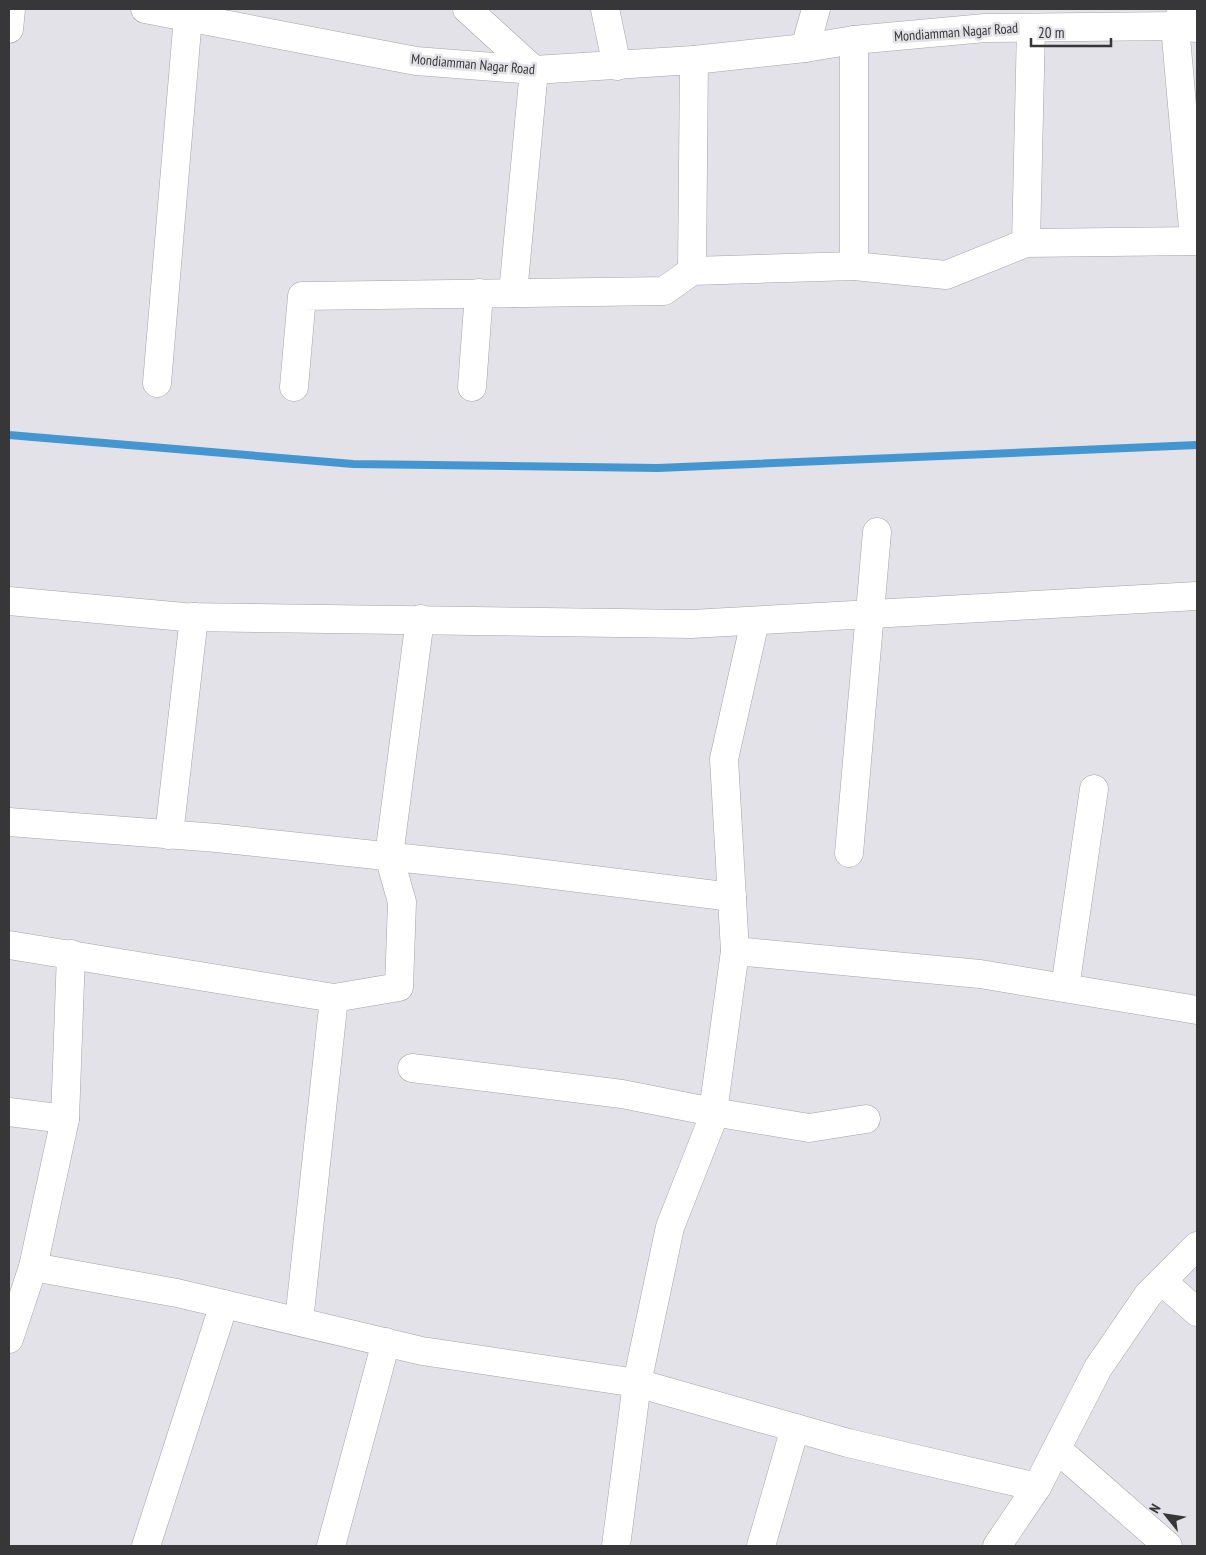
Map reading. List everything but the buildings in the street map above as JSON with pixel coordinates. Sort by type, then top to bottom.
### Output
[{"type":"street","points":[[9,29],[12,9]]},
{"type":"street","name":"Mondiamman Nagar Road","points":[[145,9],[416,61],[534,70],[694,60],[805,48],[854,40],[985,28],[1031,28],[1185,21]]},
{"type":"street","points":[[467,9],[534,70],[513,292]]},
{"type":"street","points":[[605,9],[617,66]]},
{"type":"street","points":[[805,48],[816,9]]},
{"type":"street","points":[[157,383],[188,17]]},
{"type":"street","points":[[294,386],[302,296],[664,291],[692,271],[854,266],[946,275],[1026,243],[1196,240],[1185,21]]},
{"type":"street","points":[[1026,243],[1031,28]]},
{"type":"street","points":[[854,40],[854,266]]},
{"type":"street","points":[[692,271],[694,60]]},
{"type":"street","points":[[472,387],[479,293]]},
{"type":"street","points":[[849,853],[877,532]]},
{"type":"street","points":[[9,601],[194,617],[691,624],[1197,596]]},
{"type":"street","points":[[169,835],[194,617]]},
{"type":"street","points":[[9,945],[334,998],[399,987],[402,902],[389,856],[420,619]]},
{"type":"street","points":[[616,1546],[637,1383],[670,1227],[711,1123],[713,1112],[735,952],[724,759],[754,621]]},
{"type":"street","points":[[1065,988],[1094,789]]},
{"type":"street","points":[[9,822],[389,856],[732,897]]},
{"type":"street","points":[[735,952],[980,974],[1197,1010]]},
{"type":"street","points":[[9,1340],[33,1267],[64,1119],[70,954]]},
{"type":"street","points":[[299,1321],[334,998]]},
{"type":"street","points":[[412,1068],[622,1094],[809,1128],[866,1119]]},
{"type":"street","points":[[9,1112],[64,1119]]},
{"type":"street","points":[[997,1546],[1037,1487],[1098,1368],[1148,1295],[1197,1246]]},
{"type":"street","points":[[33,1267],[177,1292],[422,1351],[637,1383],[848,1443],[1037,1487]]},
{"type":"street","points":[[1162,1281],[1197,1312]]},
{"type":"street","points":[[146,1546],[224,1304]]},
{"type":"street","points":[[331,1546],[386,1342]]},
{"type":"street","points":[[761,1546],[795,1428]]},
{"type":"street","points":[[1057,1449],[1168,1546]]},
{"type":"waterway","points":[[9,435],[353,464],[658,468],[1197,445]]}]
